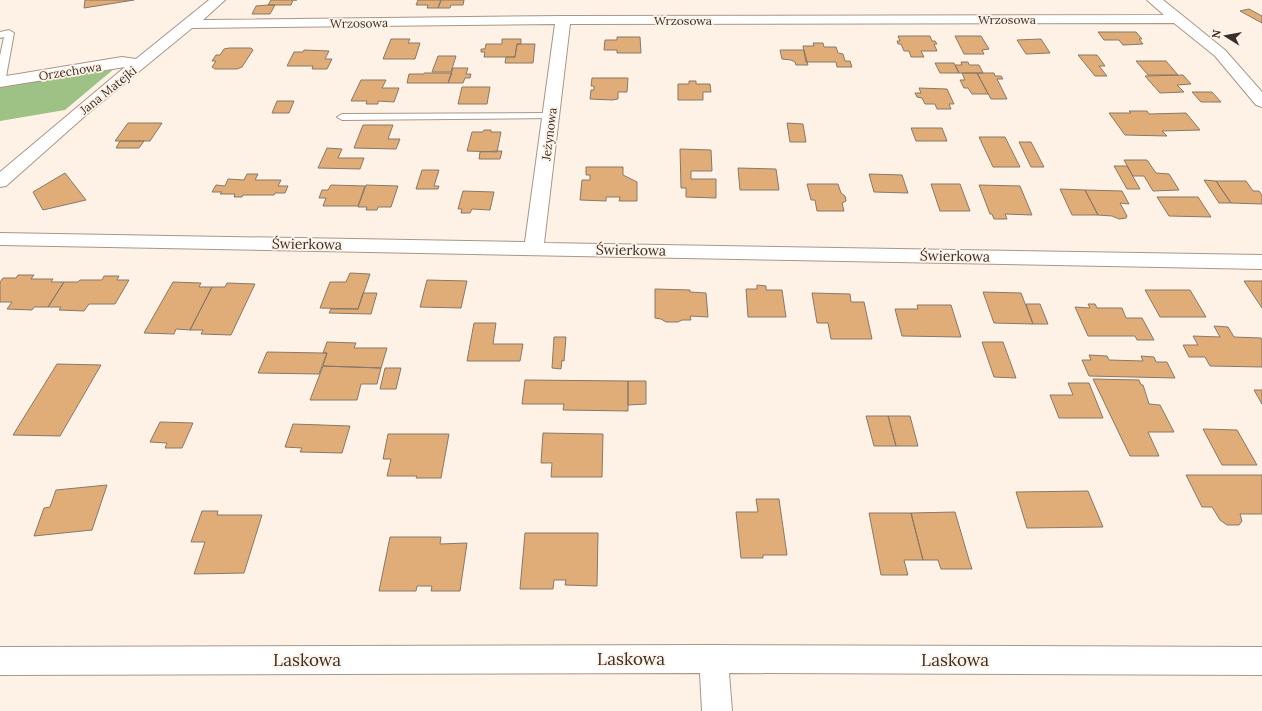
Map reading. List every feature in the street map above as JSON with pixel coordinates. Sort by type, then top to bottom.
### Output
[{"type":"street","name":"Jana Matejki","points":[[0,182],[44,143],[218,0]]},
{"type":"street","points":[[1161,1],[1178,19],[1220,53],[1262,102]]},
{"type":"street","name":"Wrzosowa","points":[[189,24],[563,20],[1178,19]]},
{"type":"street","name":"Jeżynowa","points":[[534,248],[563,20]]},
{"type":"street","name":"Orzechowa","points":[[0,82],[122,62],[140,64]]},
{"type":"street","name":"Świerkowa","points":[[0,239],[1262,262]]},
{"type":"street","points":[[714,659],[716,711]]},
{"type":"street","name":"Laskowa","points":[[0,661],[714,659],[1262,661]]},
{"type":"lane","points":[[0,35],[9,33],[0,82]]},
{"type":"lane","points":[[342,117],[551,116]]},
{"type":"green space","points":[[115,68],[65,110],[0,121],[0,87]]},
{"type":"building","points":[[85,0],[134,0],[84,8]]},
{"type":"building","points":[[271,0],[293,0],[291,5],[268,5]]},
{"type":"building","points":[[418,0],[441,0],[438,8],[427,8],[428,5],[416,5]]},
{"type":"building","points":[[441,0],[464,0],[463,5],[451,5],[450,8],[438,8]]},
{"type":"building","points":[[275,5],[270,14],[252,14],[256,6]]},
{"type":"building","points":[[1249,9],[1262,16],[1262,23],[1240,11]]},
{"type":"building","points":[[1098,32],[1136,32],[1142,39],[1139,39],[1143,44],[1123,45],[1119,40],[1104,40]]},
{"type":"building","points":[[898,36],[930,36],[932,41],[935,41],[937,44],[934,44],[937,51],[921,51],[924,57],[911,57],[909,51],[904,51],[901,44],[898,44],[897,41],[900,41]]},
{"type":"building","points":[[955,36],[981,36],[989,49],[982,50],[984,54],[964,54]]},
{"type":"building","points":[[617,37],[640,37],[641,53],[617,53],[617,50],[604,50],[605,40],[617,40]]},
{"type":"building","points":[[391,39],[410,39],[408,43],[420,43],[415,59],[383,59]]},
{"type":"building","points":[[502,39],[521,39],[521,44],[517,44],[515,57],[484,57],[485,52],[481,52],[481,49],[485,49],[486,44],[502,44]]},
{"type":"building","points":[[1041,39],[1050,53],[1026,54],[1017,40]]},
{"type":"building","points":[[813,43],[823,43],[824,47],[836,47],[838,53],[843,54],[845,61],[850,61],[852,67],[837,67],[836,62],[806,62],[803,46],[814,46]]},
{"type":"building","points":[[517,44],[535,44],[533,63],[505,63],[506,57],[515,57]]},
{"type":"building","points":[[251,48],[253,50],[242,67],[237,69],[215,69],[212,67],[216,61],[212,61],[216,55],[220,55],[224,49]]},
{"type":"building","points":[[304,50],[329,51],[325,59],[332,59],[327,69],[312,69],[313,66],[287,66],[294,52],[303,52]]},
{"type":"building","points":[[780,50],[804,50],[808,65],[796,65],[795,62],[791,60],[782,59]]},
{"type":"building","points":[[1078,55],[1097,55],[1105,66],[1099,66],[1107,76],[1095,76]]},
{"type":"building","points":[[438,56],[456,56],[451,72],[432,72]]},
{"type":"building","points":[[1136,61],[1166,61],[1178,75],[1148,75]]},
{"type":"building","points":[[961,62],[968,62],[969,65],[979,65],[983,73],[959,73],[955,65],[962,65]]},
{"type":"building","points":[[935,63],[954,63],[959,73],[940,73]]},
{"type":"building","points":[[453,68],[468,68],[466,74],[471,74],[470,78],[465,78],[463,83],[448,83]]},
{"type":"building","points":[[452,73],[448,83],[407,83],[409,74]]},
{"type":"building","points":[[962,73],[977,73],[988,94],[972,94],[968,88],[964,88],[960,80],[965,80]]},
{"type":"building","points":[[977,73],[994,73],[995,76],[1001,76],[1003,79],[997,79],[1007,99],[991,99]]},
{"type":"building","points":[[1183,75],[1191,84],[1177,85],[1184,92],[1160,93],[1145,76]]},
{"type":"building","points":[[592,78],[628,78],[627,92],[618,92],[618,99],[590,99],[591,90],[594,90],[594,86],[591,86]]},
{"type":"building","points":[[361,80],[386,80],[382,88],[399,88],[394,102],[378,101],[378,104],[366,104],[367,101],[351,101]]},
{"type":"building","points":[[689,81],[696,81],[696,84],[710,84],[711,92],[703,92],[703,100],[678,100],[678,84],[689,84]]},
{"type":"building","points":[[462,87],[490,87],[487,104],[458,104]]},
{"type":"building","points":[[919,88],[947,89],[954,104],[949,104],[951,109],[937,109],[935,104],[925,104],[922,98],[917,97],[915,93],[921,93]]},
{"type":"building","points":[[1192,92],[1212,92],[1221,102],[1201,102]]},
{"type":"building","points":[[277,101],[294,101],[289,113],[272,113]]},
{"type":"building","points":[[1129,111],[1147,111],[1149,114],[1186,113],[1200,130],[1162,131],[1167,136],[1125,135],[1109,113],[1131,113]]},
{"type":"building","points":[[128,123],[162,123],[150,141],[115,141]]},
{"type":"building","points":[[787,123],[803,124],[806,142],[790,142]]},
{"type":"building","points":[[363,125],[393,125],[388,139],[400,139],[396,149],[354,148]]},
{"type":"building","points":[[911,128],[942,128],[947,141],[916,141]]},
{"type":"building","points":[[484,130],[501,132],[497,152],[467,151],[472,132],[483,132]]},
{"type":"building","points":[[979,137],[1005,137],[1020,167],[993,167]]},
{"type":"building","points":[[120,141],[144,141],[139,148],[116,148]]},
{"type":"building","points":[[1019,142],[1031,142],[1044,167],[1031,167]]},
{"type":"building","points":[[327,148],[342,149],[338,158],[364,158],[360,169],[318,168]]},
{"type":"building","points":[[680,149],[711,150],[712,171],[691,171],[691,179],[716,179],[716,198],[686,197],[686,188],[681,188]]},
{"type":"building","points":[[502,151],[500,159],[479,159],[480,152]]},
{"type":"building","points":[[1124,160],[1147,160],[1156,173],[1169,174],[1179,190],[1153,191],[1144,176],[1133,176]]},
{"type":"building","points":[[1114,166],[1127,166],[1140,189],[1127,189]]},
{"type":"building","points":[[586,167],[623,167],[623,175],[637,182],[637,201],[619,201],[620,197],[606,197],[606,201],[580,200],[582,180],[590,180],[590,175],[586,175]]},
{"type":"building","points":[[738,168],[776,169],[779,190],[740,190]]},
{"type":"building","points":[[422,170],[439,170],[434,186],[439,186],[438,189],[416,189]]},
{"type":"building","points":[[65,173],[86,200],[43,210],[33,192]]},
{"type":"building","points":[[247,174],[258,174],[255,180],[281,180],[278,186],[288,186],[285,193],[275,193],[274,195],[243,195],[242,197],[234,197],[235,194],[220,194],[222,192],[212,192],[216,185],[225,186],[228,179],[244,180]]},
{"type":"building","points":[[869,174],[902,175],[908,193],[874,192]]},
{"type":"building","points":[[1204,180],[1216,181],[1231,203],[1219,203]]},
{"type":"building","points":[[1216,181],[1246,181],[1253,191],[1259,191],[1262,195],[1262,204],[1231,203]]},
{"type":"building","points":[[807,184],[838,184],[841,193],[845,196],[846,201],[842,203],[844,211],[817,211],[815,200],[811,200]]},
{"type":"building","points":[[931,184],[960,184],[970,211],[940,211]]},
{"type":"building","points":[[331,185],[365,186],[358,206],[323,206],[326,198],[319,198],[322,190],[328,190]]},
{"type":"building","points":[[366,185],[398,186],[391,207],[378,207],[377,210],[366,210],[367,207],[358,207]]},
{"type":"building","points":[[979,185],[1020,186],[1032,215],[1005,214],[1007,219],[994,219],[992,214],[990,214]]},
{"type":"building","points":[[1060,189],[1085,190],[1098,215],[1072,215]]},
{"type":"building","points":[[1085,190],[1122,191],[1129,204],[1120,203],[1127,216],[1126,218],[1119,219],[1112,216],[1098,215]]},
{"type":"building","points":[[463,191],[494,192],[490,210],[472,209],[470,213],[461,213],[462,209],[458,209]]},
{"type":"building","points":[[1157,197],[1198,197],[1211,217],[1169,216]]},
{"type":"building","points":[[350,273],[370,274],[358,309],[320,308],[330,282],[346,282]]},
{"type":"building","points":[[18,275],[34,275],[31,279],[53,279],[51,282],[64,282],[48,307],[34,307],[32,310],[7,309],[12,302],[0,302],[0,282],[3,278],[16,278]]},
{"type":"building","points":[[104,276],[119,276],[117,280],[129,280],[115,304],[89,304],[84,311],[59,310],[61,307],[48,307],[64,282],[102,280]]},
{"type":"building","points":[[427,280],[467,281],[461,308],[420,307]]},
{"type":"building","points":[[1244,281],[1262,281],[1262,308]]},
{"type":"building","points":[[173,282],[201,283],[199,287],[212,287],[190,330],[176,329],[174,334],[144,333]]},
{"type":"building","points":[[227,283],[255,284],[231,335],[201,334],[203,330],[190,330],[212,287],[225,287]]},
{"type":"building","points":[[757,285],[766,286],[766,290],[782,290],[786,317],[748,317],[746,289],[757,289]]},
{"type":"building","points":[[655,289],[690,290],[690,292],[706,293],[708,317],[690,316],[691,320],[682,320],[678,322],[666,322],[655,318]]},
{"type":"building","points":[[1145,290],[1190,290],[1206,317],[1160,317]]},
{"type":"building","points":[[983,292],[1021,293],[1033,324],[994,323]]},
{"type":"building","points":[[363,293],[377,293],[371,314],[329,313],[331,309],[358,309]]},
{"type":"building","points":[[812,293],[850,294],[851,302],[864,302],[872,339],[831,339],[828,323],[817,323]]},
{"type":"building","points":[[1026,304],[1040,304],[1048,324],[1033,324]]},
{"type":"building","points":[[1088,304],[1095,304],[1097,308],[1122,308],[1126,318],[1142,318],[1154,340],[1137,340],[1135,336],[1088,336],[1075,307],[1090,308]]},
{"type":"building","points":[[917,305],[951,305],[961,337],[902,336],[895,309],[918,309]]},
{"type":"building","points":[[474,323],[496,323],[493,344],[523,344],[520,361],[467,361]]},
{"type":"building","points":[[1214,326],[1228,327],[1234,337],[1261,338],[1262,367],[1210,366],[1205,357],[1189,357],[1183,345],[1198,345],[1193,336],[1220,337]]},
{"type":"building","points":[[554,337],[566,337],[564,361],[562,360],[561,369],[552,368]]},
{"type":"building","points":[[327,342],[356,343],[354,348],[387,348],[381,368],[323,366],[327,353],[323,353]]},
{"type":"building","points":[[982,342],[1003,342],[1016,378],[994,377]]},
{"type":"building","points":[[267,352],[327,353],[319,374],[258,373]]},
{"type":"building","points":[[1089,355],[1107,356],[1109,360],[1143,361],[1141,356],[1154,357],[1156,362],[1167,362],[1175,378],[1089,376],[1082,360],[1091,360]]},
{"type":"building","points":[[57,364],[101,365],[60,436],[13,435]]},
{"type":"building","points":[[323,366],[381,368],[377,384],[361,384],[357,400],[310,400]]},
{"type":"building","points":[[385,368],[401,368],[396,389],[380,389]]},
{"type":"building","points":[[1093,379],[1139,380],[1141,385],[1143,385],[1149,404],[1160,405],[1174,432],[1148,432],[1159,456],[1130,456]]},
{"type":"building","points":[[525,380],[628,381],[628,411],[563,410],[564,404],[522,404]]},
{"type":"building","points":[[628,381],[646,381],[646,404],[628,405]]},
{"type":"building","points":[[1068,383],[1089,383],[1103,418],[1059,418],[1050,395],[1073,395]]},
{"type":"building","points":[[1254,390],[1262,390],[1262,404]]},
{"type":"building","points":[[866,416],[888,416],[896,446],[874,446]]},
{"type":"building","points":[[888,416],[910,416],[918,446],[896,446]]},
{"type":"building","points":[[160,422],[193,423],[182,448],[165,448],[167,443],[150,442]]},
{"type":"building","points":[[293,424],[350,426],[342,453],[300,452],[302,448],[285,447]]},
{"type":"building","points":[[1203,429],[1237,430],[1257,465],[1222,465]]},
{"type":"building","points":[[543,433],[603,434],[602,477],[551,477],[552,463],[541,463]]},
{"type":"building","points":[[388,434],[449,434],[441,478],[387,476],[391,459],[383,459]]},
{"type":"building","points":[[1186,475],[1262,475],[1262,514],[1240,514],[1242,521],[1239,525],[1227,525],[1220,520],[1212,507],[1202,507]]},
{"type":"building","points":[[107,485],[92,530],[34,536],[44,508],[50,507],[56,490]]},
{"type":"building","points":[[1088,491],[1103,527],[1027,528],[1016,492]]},
{"type":"building","points":[[756,499],[779,499],[787,555],[763,555],[763,558],[741,558],[736,512],[758,512]]},
{"type":"building","points":[[202,511],[218,511],[217,515],[262,515],[244,573],[194,574],[205,542],[191,542]]},
{"type":"building","points":[[955,512],[972,569],[941,569],[938,560],[923,560],[911,513]]},
{"type":"building","points":[[869,513],[911,513],[923,560],[904,560],[908,575],[881,575]]},
{"type":"building","points":[[525,533],[598,533],[597,586],[565,585],[566,580],[554,580],[553,589],[520,589]]},
{"type":"building","points":[[390,537],[441,537],[440,544],[467,543],[460,591],[431,591],[432,586],[417,586],[416,591],[379,591]]}]
